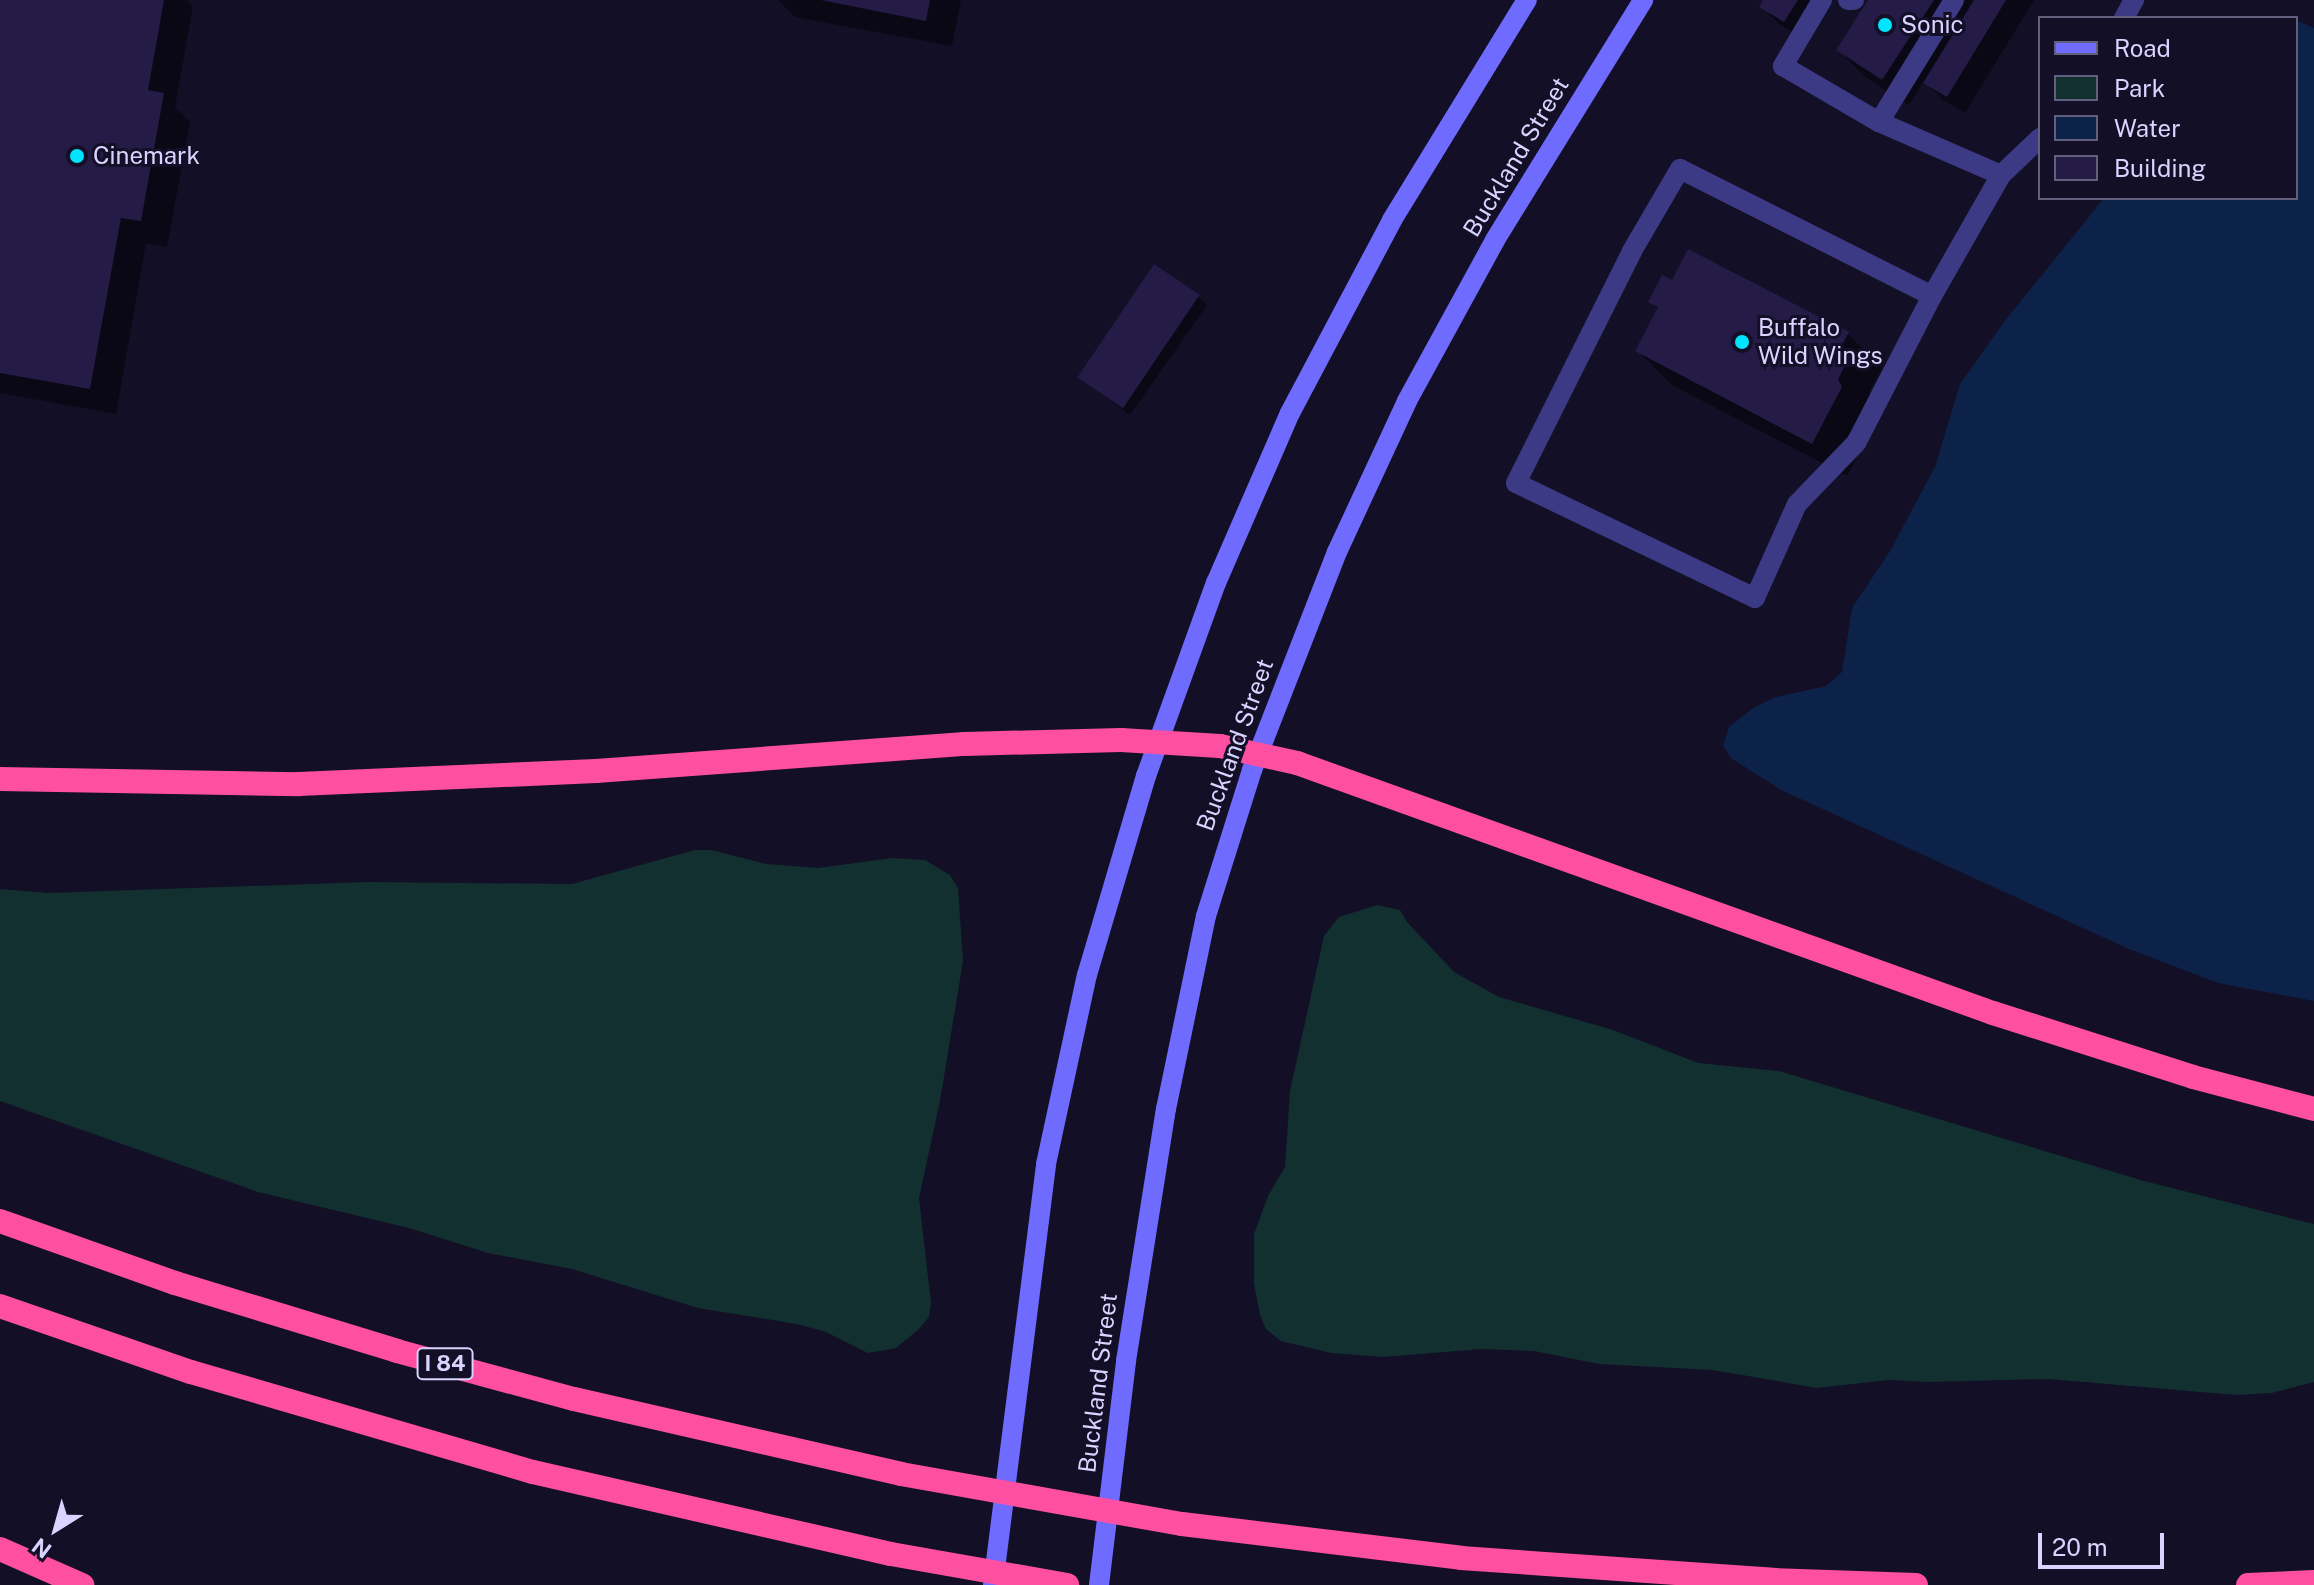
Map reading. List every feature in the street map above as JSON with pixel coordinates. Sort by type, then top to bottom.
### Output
[{"type":"highway","points":[[0,779],[174,784],[361,782],[596,771],[965,744],[1158,741],[1258,753],[1993,1013],[2193,1077],[2314,1109]]},
{"type":"highway","name":"I 84","points":[[0,1221],[175,1283],[397,1351],[603,1406],[901,1474],[1182,1524],[1461,1558],[1773,1580],[1916,1585]]},
{"type":"highway","points":[[0,1306],[191,1372],[533,1472],[891,1554],[1067,1585]]},
{"type":"highway","points":[[0,1549],[82,1585]]},
{"type":"highway","points":[[2248,1585],[2314,1582]]},
{"type":"main road","points":[[993,1585],[1032,1247],[1049,1148],[1087,975],[1158,741],[1253,495],[1325,343],[1399,208],[1527,0]]},
{"type":"main road","name":"Buckland Street","points":[[1099,1585],[1126,1361],[1166,1109],[1206,916],[1258,753],[1331,565],[1407,401],[1503,227],[1643,0]]},
{"type":"lane","points":[[1822,0],[1783,66],[1879,122],[2001,175]]},
{"type":"lane","points":[[1879,122],[1954,0]]},
{"type":"lane","points":[[1932,296],[1680,169],[1632,251],[1516,483],[1755,598],[1797,504],[1856,443],[1932,296],[2001,175],[2038,140]]},
{"type":"green space","points":[[695,850],[711,850],[766,864],[818,868],[893,858],[925,860],[950,875],[958,888],[963,961],[940,1101],[919,1198],[931,1303],[929,1317],[896,1348],[868,1353],[826,1332],[797,1324],[698,1308],[572,1269],[488,1253],[409,1228],[258,1192],[0,1101],[0,889],[48,893],[368,882],[572,884]]},
{"type":"green space","points":[[1377,905],[1400,910],[1407,922],[1454,972],[1499,997],[1613,1030],[1698,1063],[1779,1071],[2144,1181],[2314,1224],[2314,1382],[2272,1393],[2236,1395],[2049,1379],[1889,1380],[1817,1388],[1713,1370],[1599,1364],[1534,1351],[1482,1349],[1382,1357],[1331,1353],[1281,1341],[1266,1329],[1260,1315],[1254,1284],[1254,1234],[1268,1196],[1285,1167],[1290,1091],[1324,936],[1339,917]]},
{"type":"water","points":[[2298,21],[2314,28],[2314,1001],[2218,983],[2129,949],[1781,790],[1731,758],[1723,745],[1729,727],[1753,708],[1773,698],[1826,686],[1842,672],[1852,608],[1890,551],[1935,467],[1960,384],[2004,322],[2102,200],[2298,200]]},
{"type":"building","name":"Cinemark","points":[[0,0],[164,0],[148,90],[164,93],[141,221],[121,218],[90,389],[0,373]]},
{"type":"building","points":[[821,0],[930,0],[926,21]]},
{"type":"building","points":[[1763,0],[1798,0],[1784,22],[1759,7]]},
{"type":"building","name":"Sonic","points":[[1868,0],[1934,0],[1882,80],[1836,50]]},
{"type":"building","name":"Sonic","points":[[1974,0],[2006,0],[1947,97],[1923,83]]},
{"type":"building","name":"Buffalo Wild Wings","points":[[1688,249],[1849,332],[1834,360],[1845,366],[1838,379],[1842,387],[1812,444],[1635,351],[1658,307],[1648,302],[1662,275],[1672,280]]},
{"type":"building","points":[[1154,264],[1200,295],[1123,408],[1077,378]]},
{"type":"place","name":"Sonic","points":[[1885,25]]},
{"type":"place","name":"Cinemark","points":[[77,156]]},
{"type":"place","name":"Buffalo Wild Wings","points":[[1742,342]]}]
